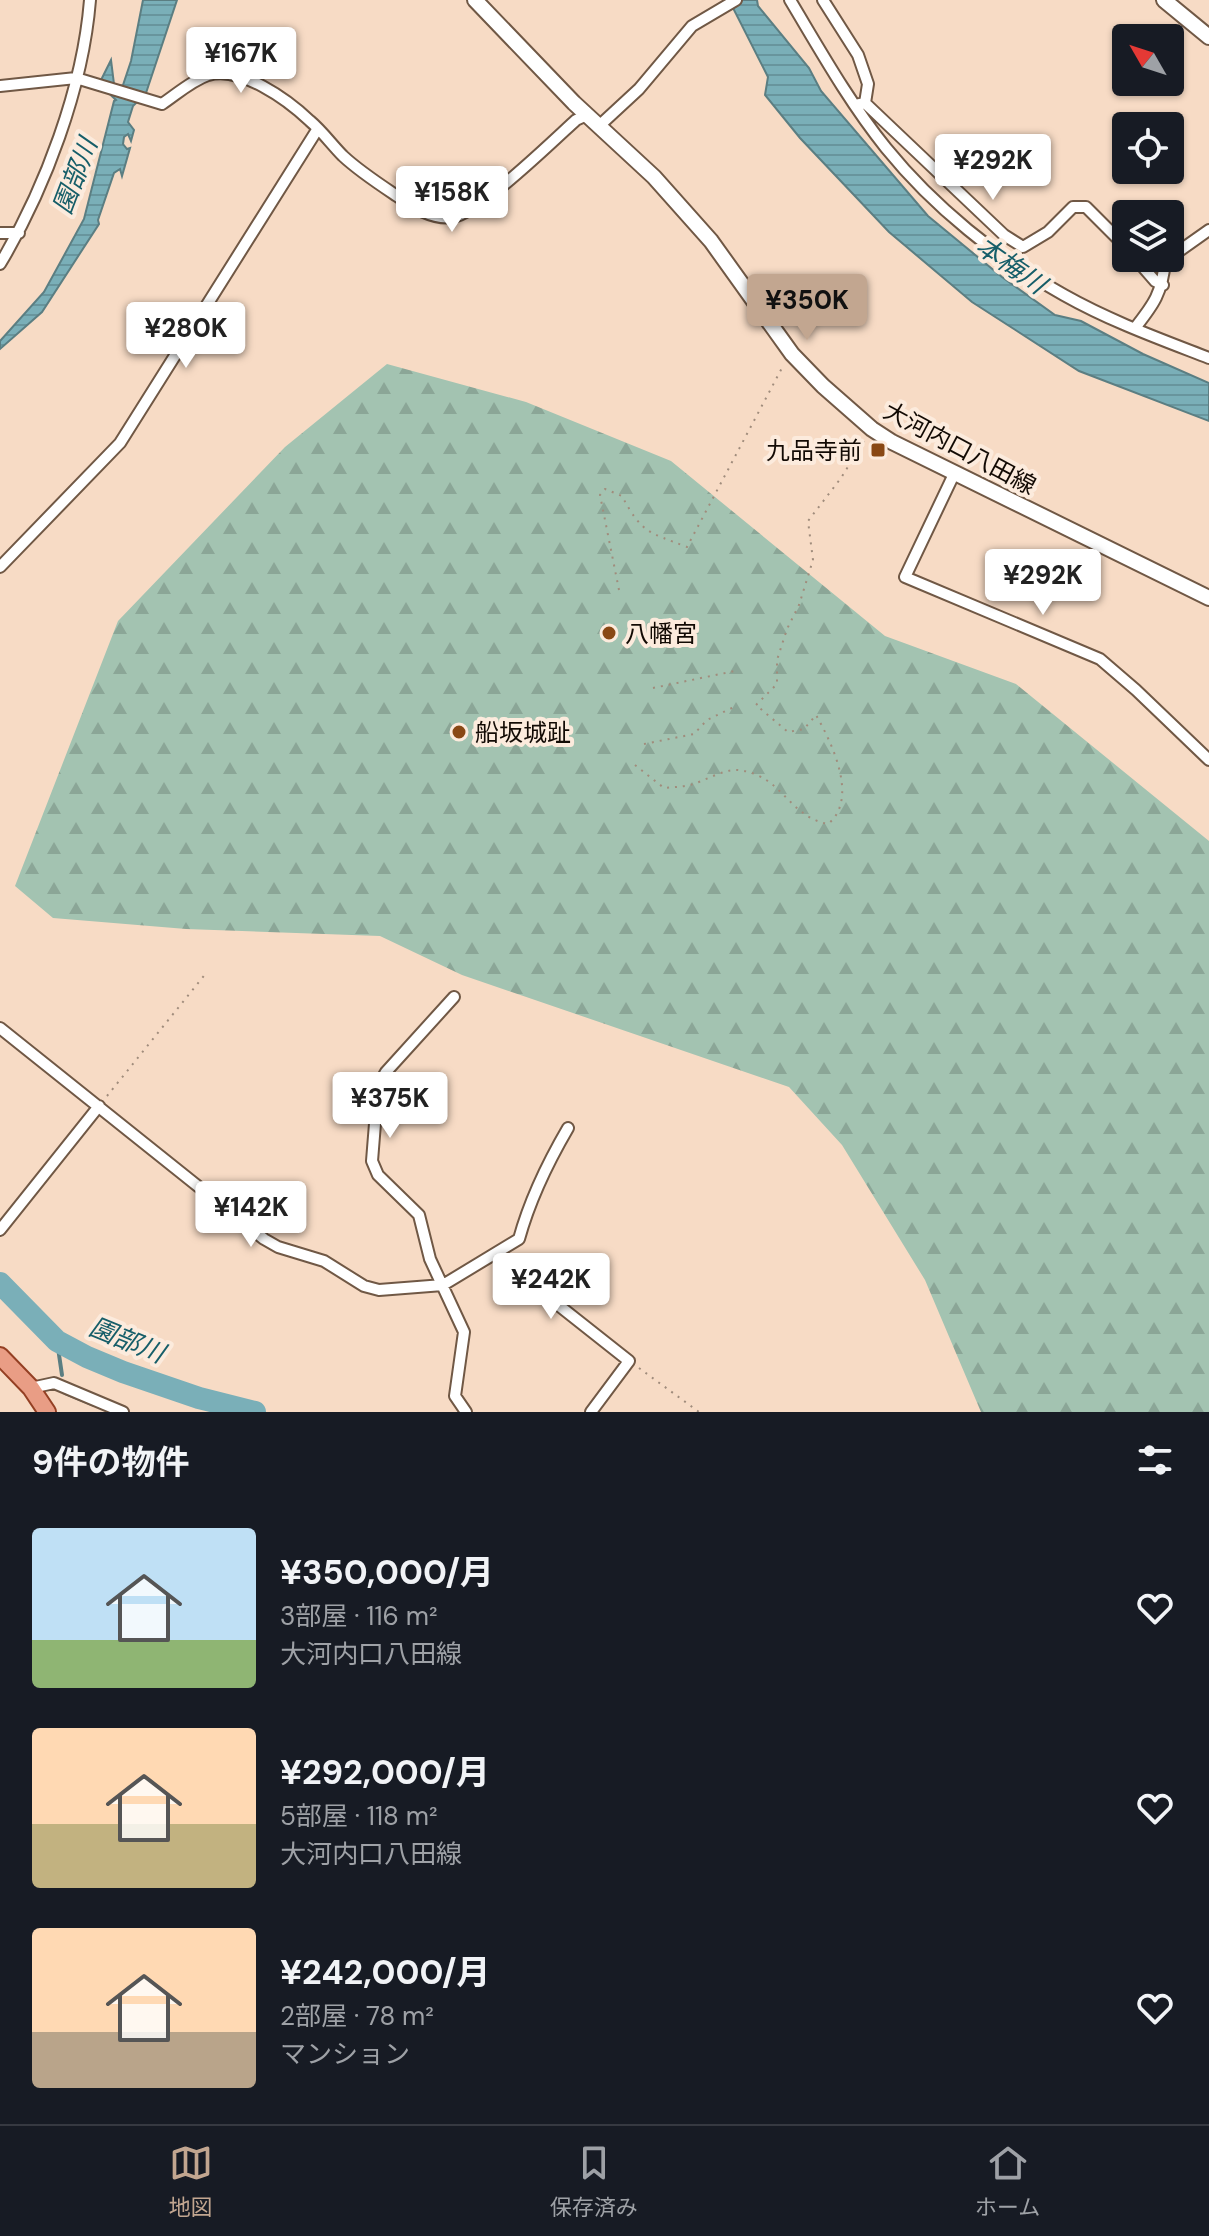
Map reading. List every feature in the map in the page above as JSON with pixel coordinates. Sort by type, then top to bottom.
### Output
[{"type":"main road","name":"大河内口八田線","points":[[475,0],[587,115],[654,177],[711,241],[792,354],[872,429],[892,442],[1209,598]]},
{"type":"main road","points":[[1164,0],[1209,37]]},
{"type":"main road","points":[[0,1356],[31,1388],[47,1412]]},
{"type":"street","points":[[0,264],[19,233],[80,80],[90,0]]},
{"type":"street","points":[[599,126],[639,89],[699,21],[736,0]]},
{"type":"street","points":[[790,0],[896,159],[925,191],[970,230],[1018,267],[1065,296],[1209,358]]},
{"type":"street","points":[[823,0],[858,55],[868,84],[860,104]]},
{"type":"street","points":[[0,86],[80,80],[162,104],[211,74],[254,81],[312,122],[345,158],[414,208],[433,216],[452,217],[467,212],[520,171],[576,120],[587,115]]},
{"type":"street","points":[[860,104],[1004,235],[1023,247],[1048,232],[1073,207],[1086,207],[1112,233]]},
{"type":"street","points":[[0,567],[120,443],[317,130]]},
{"type":"street","points":[[1135,328],[1155,303],[1163,285],[1165,261],[1209,230]]},
{"type":"street","points":[[0,233],[19,233]]},
{"type":"street","points":[[1147,272],[1163,285]]},
{"type":"street","points":[[955,472],[905,577],[1100,659],[1209,760]]},
{"type":"street","points":[[454,997],[386,1072],[378,1086],[372,1161],[378,1175],[419,1215],[430,1259],[464,1332],[455,1396],[466,1412]]},
{"type":"street","points":[[0,1028],[264,1239],[278,1247],[324,1261],[364,1286],[379,1290],[443,1285],[519,1239],[546,1166],[568,1128]]},
{"type":"street","points":[[0,1230],[99,1106]]},
{"type":"street","points":[[495,1255],[629,1361],[591,1412]]},
{"type":"street","points":[[31,1388],[54,1383],[123,1412]]},
{"type":"path","points":[[619,590],[600,495],[605,489],[622,496],[635,521],[647,532],[687,547],[781,369],[792,354]]},
{"type":"path","points":[[635,765],[664,788],[689,785],[734,769],[756,774],[772,781],[800,813],[817,822],[828,824],[837,816],[842,798],[838,761],[816,715],[804,729],[788,732],[756,705],[777,684],[777,660],[813,560],[808,521],[841,478],[872,429]]},
{"type":"path","points":[[653,688],[735,671]]},
{"type":"path","points":[[644,744],[694,734],[707,720],[736,706]]},
{"type":"path","points":[[99,1106],[207,972]]},
{"type":"path","points":[[629,1361],[699,1412]]},
{"type":"green space","points":[[387,364],[526,402],[671,461],[885,636],[1016,684],[1209,841],[1209,1412],[981,1412],[925,1280],[842,1145],[789,1087],[462,975],[380,936],[186,929],[53,918],[15,886],[118,621],[285,447]]},
{"type":"water","points":[[143,0],[177,0],[146,93],[133,106],[128,122],[134,130],[131,141],[128,134],[124,137],[123,144],[130,148],[122,176],[120,169],[114,173],[99,224],[42,312],[0,349],[0,341],[44,292],[84,219],[116,100],[99,84],[111,60],[114,84],[118,87],[123,85]]},
{"type":"water","points":[[729,0],[757,0],[758,6],[809,68],[821,91],[928,216],[1002,277],[1055,315],[1081,321],[1143,354],[1209,383],[1209,421],[1079,371],[972,302],[889,232],[800,138],[765,95],[768,77]]},
{"type":"waterway","name":"園部川","points":[[0,1283],[57,1341],[87,1357],[199,1398],[255,1412]]},
{"type":"waterway","points":[[57,1341],[62,1375]]},
{"type":"waterway","points":[[65,1393],[94,1405]]},
{"type":"place","name":"九品寺前","points":[[878,450]]},
{"type":"place","name":"八幡宮","points":[[609,633]]},
{"type":"place","name":"船坂城趾","points":[[459,732]]},
{"type":"water label","name":"本梅川","points":[[1011,265]]}]
